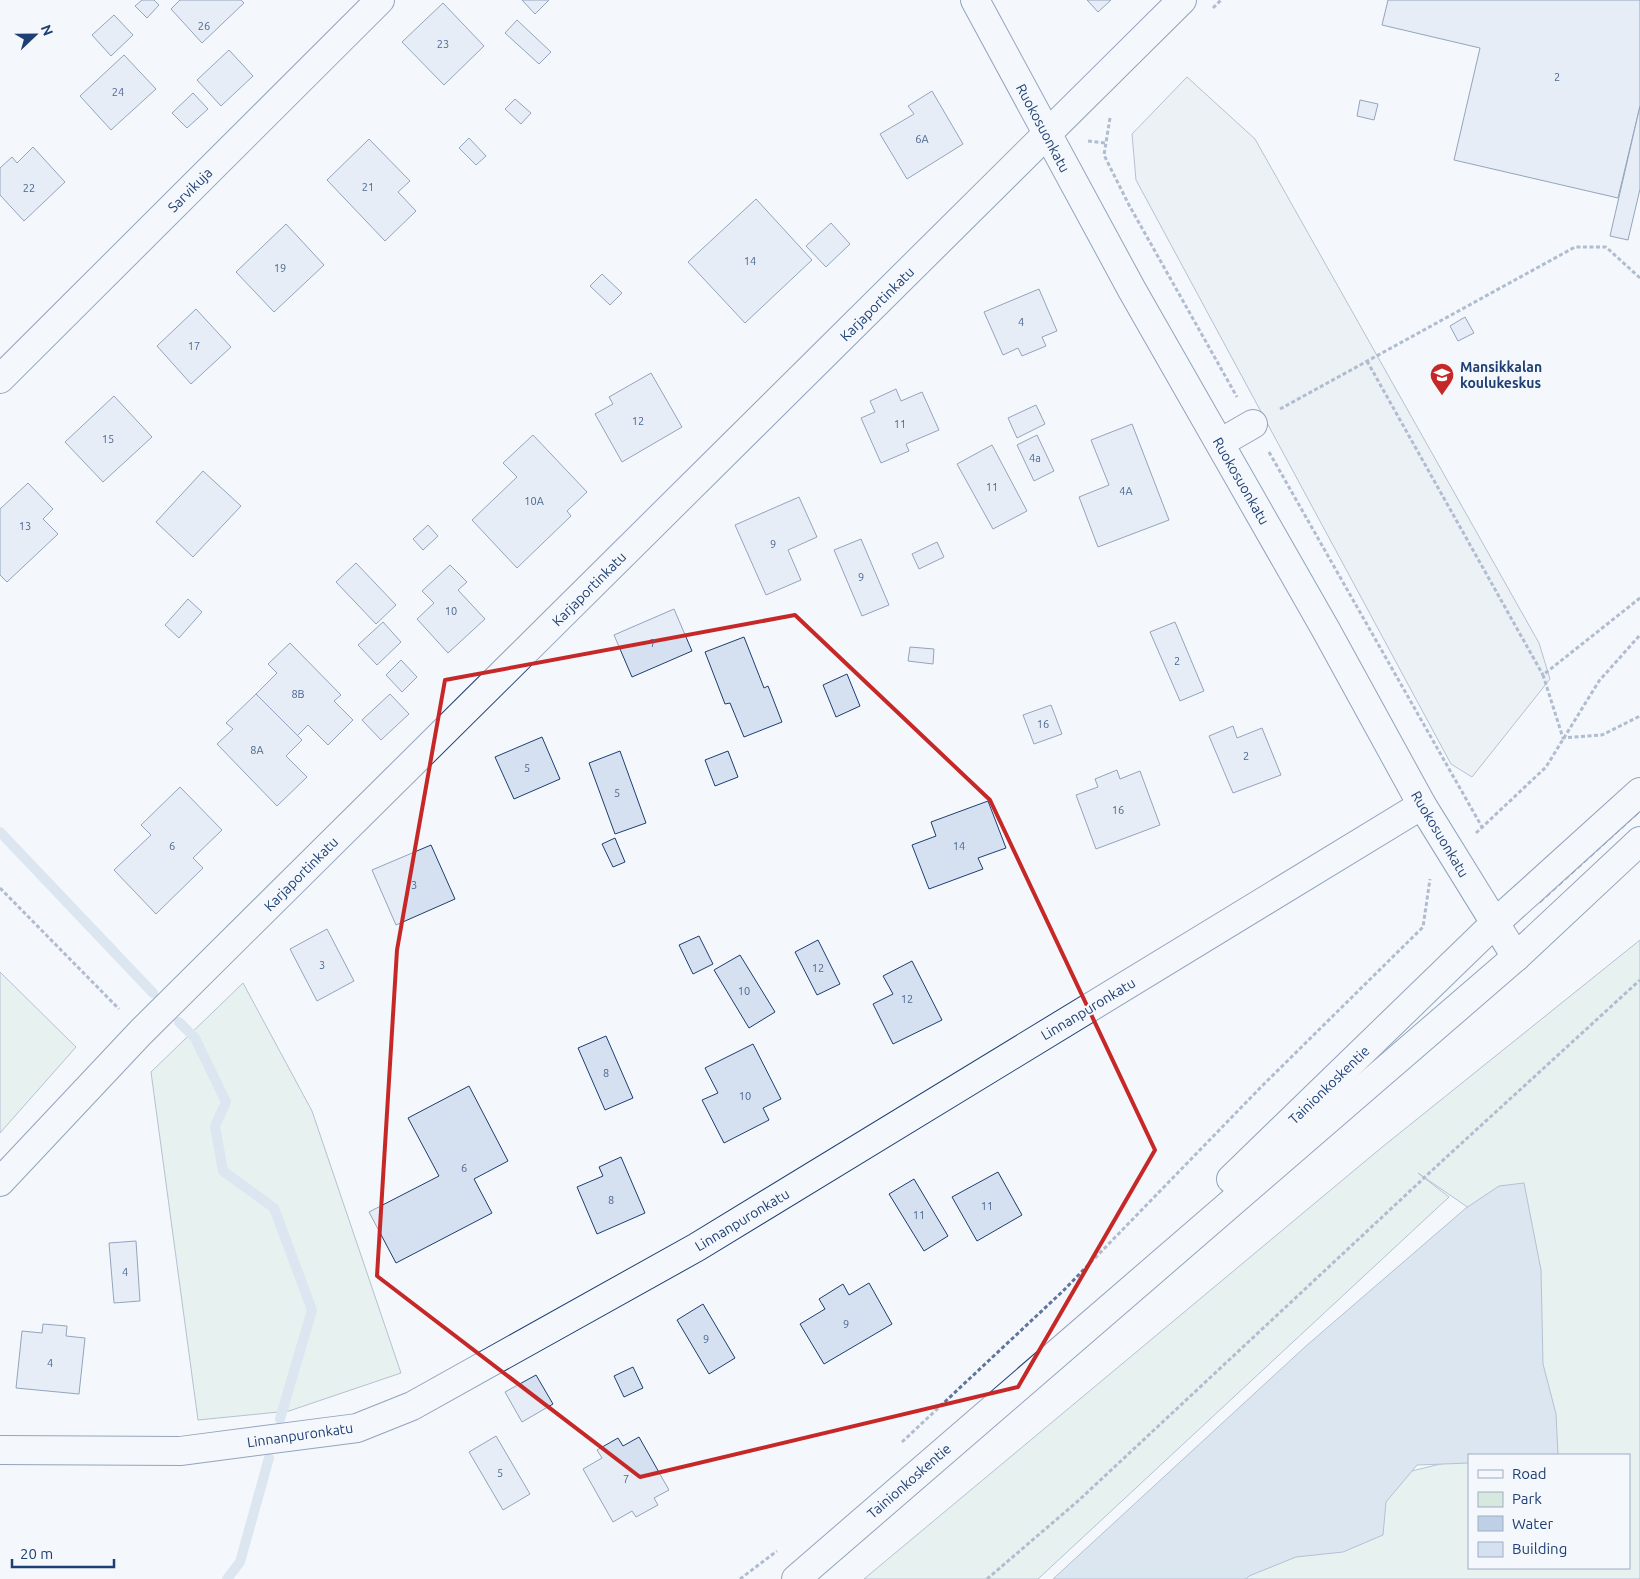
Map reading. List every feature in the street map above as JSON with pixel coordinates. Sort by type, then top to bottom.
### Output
[{"type":"street","name":"Sarvikuja","points":[[0,379],[380,0]]},
{"type":"street","name":"Ruokosuonkatu","points":[[975,0],[1047,136],[1422,805],[1516,957]]},
{"type":"street","name":"Karjaportinkatu","points":[[0,1182],[141,1032],[1047,136],[1182,0]]},
{"type":"street","points":[[1220,443],[1253,424]]},
{"type":"street","name":"Tainionkoskentie","points":[[1022,1382],[1495,923],[1640,792]]},
{"type":"street","name":"Linnanpuronkatu","points":[[0,1450],[180,1451],[357,1428],[412,1406],[697,1247],[1422,805]]},
{"type":"street","name":"Tainionkoskentie","points":[[796,1579],[1516,957],[1640,841]]},
{"type":"path","points":[[1253,424],[1575,247],[1606,247],[1640,278]]},
{"type":"path","points":[[1367,361],[1543,675],[1563,738]]},
{"type":"path","points":[[1543,675],[1640,598]]},
{"type":"path","points":[[900,1444],[1063,1291],[1262,1086],[1423,927],[1431,874],[1546,767],[1599,682],[1640,635]]},
{"type":"path","points":[[1563,738],[1602,734],[1640,716]]},
{"type":"path","points":[[0,888],[141,1032]]},
{"type":"path","points":[[987,1579],[1078,1501],[1440,1162],[1640,980]]},
{"type":"path","points":[[740,1579],[784,1545]]},
{"type":"highlighted area","points":[[795,615],[990,800],[1155,1150],[1018,1387],[640,1477],[377,1276],[397,950],[445,680]]},
{"type":"green space","points":[[1640,940],[1640,1579],[1243,1579],[1379,1479],[1468,1457],[1468,1569],[1630,1569],[1630,1454],[1477,1454],[1495,1226],[1418,1173],[1449,1197],[1038,1579],[864,1579],[1381,1148]]},
{"type":"green space","points":[[0,972],[76,1047],[0,1133]]},
{"type":"green space","points":[[243,983],[312,1111],[401,1373],[289,1411],[198,1420],[151,1072]]},
{"type":"shaded area","points":[[1187,77],[1255,139],[1539,643],[1550,679],[1472,777],[1451,764],[1136,180],[1132,134]]},
{"type":"water","points":[[1524,1183],[1541,1270],[1543,1364],[1556,1414],[1558,1454],[1468,1454],[1468,1463],[1417,1465],[1386,1502],[1383,1535],[1343,1552],[1296,1557],[1249,1576],[1246,1579],[1053,1579],[1306,1346],[1466,1208],[1499,1186]]},
{"type":"building","points":[[142,0],[154,0],[159,5],[147,18],[135,6]]},
{"type":"building","points":[[180,0],[241,0],[244,3],[202,43],[171,9]]},
{"type":"building","points":[[522,0],[549,0],[535,14]]},
{"type":"building","points":[[1087,0],[1111,0],[1098,12]]},
{"type":"building","points":[[1388,0],[1640,0],[1640,106],[1618,198],[1454,160],[1480,48],[1382,25]]},
{"type":"building","points":[[443,3],[484,46],[444,85],[402,42]]},
{"type":"building","points":[[114,15],[133,35],[111,56],[92,35]]},
{"type":"building","points":[[517,20],[551,52],[539,64],[505,33]]},
{"type":"building","points":[[229,50],[253,76],[221,106],[197,80]]},
{"type":"building","points":[[124,55],[156,89],[111,130],[80,96]]},
{"type":"building","points":[[932,91],[963,144],[907,179],[880,134],[914,114],[908,106]]},
{"type":"building","points":[[193,93],[208,109],[187,128],[172,113]]},
{"type":"building","points":[[515,99],[531,113],[521,124],[505,109]]},
{"type":"building","points":[[1360,100],[1378,104],[1374,120],[1357,116]]},
{"type":"building","points":[[1640,106],[1640,189],[1628,240],[1610,236]]},
{"type":"building","points":[[469,138],[486,156],[476,165],[459,148]]},
{"type":"building","points":[[369,139],[410,181],[398,192],[416,211],[385,241],[327,180]]},
{"type":"building","points":[[33,147],[65,182],[24,221],[0,195],[0,168],[12,157],[17,163]]},
{"type":"building","points":[[756,199],[812,260],[745,323],[688,262]]},
{"type":"building","points":[[831,223],[850,244],[826,267],[806,246]]},
{"type":"building","points":[[286,224],[324,265],[274,312],[236,272]]},
{"type":"building","points":[[602,274],[622,293],[610,305],[590,286]]},
{"type":"building","points":[[1039,289],[1057,331],[1042,337],[1046,346],[1022,356],[1018,348],[1003,355],[984,312]]},
{"type":"building","points":[[196,309],[231,347],[191,384],[157,346]]},
{"type":"building","points":[[1465,317],[1474,333],[1458,341],[1450,326]]},
{"type":"building","points":[[651,373],[682,427],[622,462],[595,414],[613,404],[609,397]]},
{"type":"building","points":[[896,389],[901,401],[922,392],[939,430],[906,444],[909,451],[881,463],[861,418],[875,412],[870,401]]},
{"type":"building","points":[[114,396],[152,437],[103,482],[65,442]]},
{"type":"building","points":[[1036,405],[1045,424],[1017,438],[1008,418]]},
{"type":"building","points":[[1132,424],[1169,520],[1098,547],[1079,497],[1109,485],[1091,440]]},
{"type":"building","points":[[533,435],[587,492],[567,511],[571,516],[517,568],[472,520],[517,477],[503,463]]},
{"type":"building","points":[[1037,435],[1054,471],[1034,481],[1017,445]]},
{"type":"building","points":[[992,445],[1027,511],[993,529],[957,464]]},
{"type":"building","points":[[203,471],[241,506],[193,557],[156,522]]},
{"type":"building","points":[[28,483],[53,509],[43,519],[58,534],[7,582],[0,575],[0,509]]},
{"type":"building","points":[[799,497],[817,537],[788,550],[801,580],[766,595],[735,525]]},
{"type":"building","points":[[428,525],[438,536],[423,550],[413,539]]},
{"type":"building","points":[[861,539],[889,605],[862,616],[834,550]]},
{"type":"building","points":[[937,542],[944,557],[919,569],[912,554]]},
{"type":"building","points":[[356,563],[396,605],[376,624],[336,582]]},
{"type":"building","points":[[450,565],[467,582],[458,590],[485,619],[448,653],[417,619],[434,603],[422,591]]},
{"type":"building","points":[[188,599],[202,612],[179,638],[165,625]]},
{"type":"building","points":[[674,609],[692,651],[632,677],[614,635]]},
{"type":"building","points":[[383,622],[401,642],[377,665],[358,645]]},
{"type":"building","points":[[1175,622],[1204,691],[1180,701],[1150,632]]},
{"type":"building","points":[[744,637],[764,688],[768,686],[782,722],[744,737],[730,703],[725,704],[705,652]]},
{"type":"building","points":[[290,643],[341,695],[334,701],[353,720],[328,745],[308,725],[297,736],[256,694],[277,673],[268,664]]},
{"type":"building","points":[[910,647],[934,649],[933,664],[908,661]]},
{"type":"building","points":[[401,660],[417,677],[402,692],[386,675]]},
{"type":"building","points":[[847,674],[860,706],[836,717],[823,685]]},
{"type":"building","points":[[256,694],[302,740],[286,756],[307,777],[277,806],[217,744],[233,729],[226,723]]},
{"type":"building","points":[[390,694],[409,714],[381,740],[362,720]]},
{"type":"building","points":[[1051,705],[1062,734],[1034,744],[1023,715]]},
{"type":"building","points":[[1233,726],[1237,738],[1262,728],[1281,775],[1233,793],[1209,736]]},
{"type":"building","points":[[542,737],[560,779],[514,799],[495,757]]},
{"type":"building","points":[[620,751],[646,823],[615,834],[589,763]]},
{"type":"building","points":[[728,751],[738,777],[715,786],[705,760]]},
{"type":"building","points":[[1117,770],[1120,779],[1140,771],[1160,825],[1096,849],[1076,795],[1098,787],[1095,779]]},
{"type":"building","points":[[180,787],[222,830],[193,858],[203,868],[156,914],[114,870],[151,835],[141,825]]},
{"type":"building","points":[[988,801],[1006,848],[978,858],[983,869],[929,889],[912,845],[936,836],[931,822]]},
{"type":"building","points":[[615,838],[625,862],[613,867],[602,844]]},
{"type":"building","points":[[431,845],[455,899],[396,925],[372,870]]},
{"type":"building","points":[[327,929],[354,981],[317,1001],[290,949]]},
{"type":"building","points":[[699,936],[713,964],[693,974],[679,945]]},
{"type":"building","points":[[818,940],[840,984],[817,995],[795,952]]},
{"type":"building","points":[[740,955],[775,1012],[749,1028],[714,970]]},
{"type":"building","points":[[912,961],[942,1020],[893,1044],[873,1004],[893,994],[883,976]]},
{"type":"building","points":[[606,1036],[633,1098],[605,1110],[578,1048]]},
{"type":"building","points":[[753,1044],[781,1099],[763,1108],[769,1120],[724,1143],[702,1100],[718,1093],[705,1068]]},
{"type":"building","points":[[469,1086],[508,1161],[474,1179],[492,1213],[396,1263],[369,1212],[439,1176],[408,1118]]},
{"type":"building","points":[[621,1157],[645,1213],[597,1234],[577,1187],[603,1176],[599,1167]]},
{"type":"building","points":[[998,1172],[1022,1215],[977,1241],[952,1197]]},
{"type":"building","points":[[914,1179],[948,1236],[924,1251],[889,1194]]},
{"type":"building","points":[[136,1241],[140,1301],[114,1303],[109,1243]]},
{"type":"building","points":[[869,1283],[892,1324],[824,1364],[800,1324],[825,1309],[819,1299],[843,1284],[849,1295]]},
{"type":"building","points":[[703,1304],[735,1358],[709,1374],[677,1320]]},
{"type":"building","points":[[43,1324],[67,1326],[66,1336],[85,1338],[79,1394],[16,1388],[22,1331],[42,1333]]},
{"type":"building","points":[[633,1367],[643,1388],[624,1397],[614,1376]]},
{"type":"building","points":[[536,1375],[553,1404],[522,1422],[505,1392]]},
{"type":"building","points":[[496,1436],[530,1494],[503,1510],[469,1452]]},
{"type":"building","points":[[639,1437],[669,1490],[654,1498],[658,1505],[636,1517],[632,1511],[613,1522],[583,1469],[602,1458],[597,1450],[618,1438],[623,1446]]},
{"type":"waterway","points":[[0,832],[153,993]]},
{"type":"waterway","points":[[179,1022],[195,1038],[226,1102],[215,1126],[223,1171],[274,1208],[312,1310],[280,1419]]},
{"type":"waterway","points":[[227,1579],[240,1562],[269,1458]]},
{"type":"fence","points":[[1540,903],[1640,812]]},
{"type":"place","name":"Mansikkalan koulukeskus","points":[[1442,396]]}]
